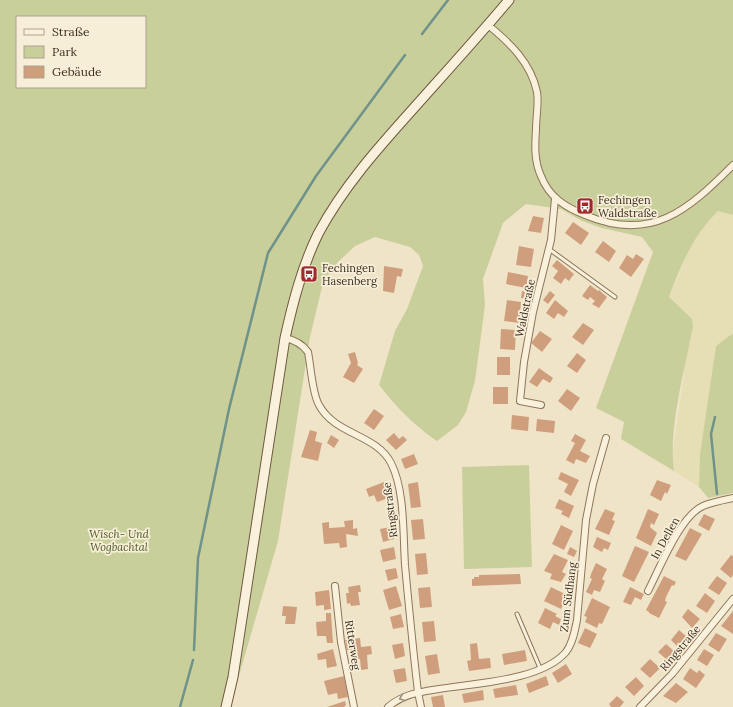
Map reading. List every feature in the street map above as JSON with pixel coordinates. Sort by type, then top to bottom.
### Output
[{"type":"main road","points":[[226,707],[233,677],[284,338],[293,299],[309,255],[318,235],[348,185],[373,153],[509,0]]},
{"type":"street","points":[[488,25],[516,50],[532,77],[537,94],[535,151],[537,164],[544,185],[556,199],[565,206],[599,221],[613,225],[644,224],[667,217],[686,208],[710,189],[733,164]]},
{"type":"street","name":"Waldstraße","points":[[541,405],[520,401],[524,362],[533,312],[549,249],[556,199]]},
{"type":"street","name":"Ringstraße","points":[[284,338],[292,339],[303,345],[308,352],[319,404],[326,414],[342,429],[375,446],[391,463],[400,498],[408,598],[418,692],[421,707]]},
{"type":"street","name":"Zum Südhang","points":[[388,707],[398,698],[418,692],[522,676],[560,657],[567,650],[574,636],[577,620],[586,520],[593,484],[606,438]]},
{"type":"street","name":"In Dellen","points":[[648,591],[682,525],[691,514],[702,506],[733,498]]},
{"type":"street","name":"Ritterweg","points":[[335,586],[341,642],[354,707]]},
{"type":"street","name":"Ringstraße","points":[[640,707],[672,674],[733,599]]},
{"type":"lane","points":[[549,249],[615,297]]},
{"type":"lane","points":[[517,614],[540,668]]},
{"type":"shaded area","points":[[718,211],[733,215],[733,334],[729,335],[716,346],[700,454],[699,487],[674,471],[672,457],[684,374],[669,297],[689,251],[708,220]]},
{"type":"green space","name":"Wisch- Und Wogbachtal","points":[[0,0],[733,0],[733,215],[718,211],[709,220],[689,251],[669,297],[692,319],[693,326],[675,418],[673,437],[674,471],[621,439],[624,422],[596,408],[653,252],[642,237],[602,228],[582,221],[561,209],[526,204],[503,223],[483,279],[485,305],[475,381],[466,412],[458,425],[437,441],[406,416],[379,385],[395,331],[407,309],[423,266],[419,255],[410,247],[375,237],[355,246],[338,262],[323,283],[310,337],[278,541],[230,707],[0,707]]},
{"type":"green space","points":[[733,334],[733,493],[708,498],[699,487],[700,454],[716,346]]},
{"type":"green space","points":[[529,465],[532,567],[464,569],[462,467]]},
{"type":"building","points":[[533,216],[544,218],[541,233],[528,231]]},
{"type":"building","points":[[573,222],[589,233],[581,245],[565,233]]},
{"type":"building","points":[[603,241],[616,251],[609,262],[595,252]]},
{"type":"building","points":[[519,246],[534,249],[531,267],[516,265]]},
{"type":"building","points":[[636,254],[644,259],[631,277],[619,268],[627,255],[633,259]]},
{"type":"building","points":[[557,260],[574,274],[569,281],[565,278],[561,284],[553,278],[558,271],[552,266]]},
{"type":"building","points":[[384,266],[403,269],[401,277],[397,276],[394,293],[383,291]]},
{"type":"building","points":[[508,272],[528,276],[526,288],[506,284]]},
{"type":"building","points":[[590,285],[607,297],[599,308],[592,304],[595,301],[590,297],[588,300],[582,296]]},
{"type":"building","points":[[522,291],[528,292],[526,299],[521,298]]},
{"type":"building","points":[[550,291],[555,295],[548,304],[543,300]]},
{"type":"building","points":[[507,300],[521,302],[519,323],[504,321]]},
{"type":"building","points":[[555,300],[568,311],[564,317],[558,313],[554,319],[546,313]]},
{"type":"building","points":[[583,323],[594,330],[583,345],[572,337]]},
{"type":"building","points":[[501,329],[516,330],[515,350],[500,349]]},
{"type":"building","points":[[540,331],[552,339],[542,352],[531,343]]},
{"type":"building","points":[[355,352],[358,363],[357,365],[363,369],[354,383],[343,377],[351,363],[348,354]]},
{"type":"building","points":[[577,353],[586,360],[577,373],[567,366]]},
{"type":"building","points":[[497,357],[510,357],[510,375],[497,375]]},
{"type":"building","points":[[539,368],[553,378],[550,383],[543,379],[537,387],[529,382]]},
{"type":"building","points":[[493,387],[508,387],[508,404],[493,404]]},
{"type":"building","points":[[567,389],[580,398],[571,411],[558,401]]},
{"type":"building","points":[[374,409],[384,416],[374,430],[364,423]]},
{"type":"building","points":[[512,415],[529,417],[528,431],[511,429]]},
{"type":"building","points":[[537,419],[555,421],[554,433],[536,431]]},
{"type":"building","points":[[310,430],[317,432],[315,441],[322,443],[318,461],[301,457]]},
{"type":"building","points":[[394,433],[399,439],[403,436],[407,440],[396,450],[386,440]]},
{"type":"building","points":[[575,434],[586,440],[580,451],[590,456],[586,463],[576,459],[574,464],[566,460],[575,443],[571,441]]},
{"type":"building","points":[[331,435],[339,440],[334,448],[327,443]]},
{"type":"building","points":[[414,454],[418,464],[405,469],[401,459]]},
{"type":"building","points":[[561,472],[579,480],[571,496],[564,492],[568,484],[558,479]]},
{"type":"building","points":[[657,480],[671,485],[667,494],[665,492],[661,501],[650,495]]},
{"type":"building","points":[[384,482],[389,498],[377,502],[374,495],[369,497],[366,489]]},
{"type":"building","points":[[418,482],[421,507],[411,508],[408,484]]},
{"type":"building","points":[[559,499],[574,506],[569,518],[561,514],[563,511],[555,508]]},
{"type":"building","points":[[605,509],[615,513],[612,520],[615,521],[609,535],[595,529]]},
{"type":"building","points":[[648,509],[659,514],[654,525],[651,523],[650,527],[657,533],[651,546],[636,538]]},
{"type":"building","points":[[704,514],[715,519],[709,531],[698,525]]},
{"type":"building","points":[[423,519],[425,539],[413,540],[411,520]]},
{"type":"building","points":[[353,520],[353,529],[357,528],[358,536],[346,534],[347,547],[340,548],[339,543],[324,544],[322,523],[329,522],[329,528],[345,527],[344,521]]},
{"type":"building","points":[[561,525],[573,531],[564,550],[552,544]]},
{"type":"building","points":[[391,527],[394,539],[383,542],[380,529]]},
{"type":"building","points":[[690,528],[702,534],[686,561],[675,556]]},
{"type":"building","points":[[597,537],[611,543],[608,550],[604,548],[602,552],[593,547]]},
{"type":"building","points":[[635,546],[649,552],[634,582],[622,576]]},
{"type":"building","points":[[394,547],[396,559],[383,562],[380,550]]},
{"type":"building","points":[[570,547],[577,551],[574,557],[567,554]]},
{"type":"building","points":[[426,553],[428,574],[417,575],[415,554]]},
{"type":"building","points":[[554,554],[568,560],[562,572],[566,574],[561,582],[550,579],[552,574],[544,571]]},
{"type":"building","points":[[731,555],[733,556],[733,575],[731,578],[720,569]]},
{"type":"building","points":[[596,563],[607,569],[602,579],[605,581],[600,592],[594,590],[592,595],[586,592],[592,579],[590,578],[591,574]]},
{"type":"building","points":[[396,568],[398,578],[388,581],[385,570]]},
{"type":"building","points":[[520,574],[521,584],[472,586],[472,579],[474,579],[474,577],[479,577],[479,575]]},
{"type":"building","points":[[664,576],[676,582],[674,586],[672,585],[666,597],[665,601],[667,602],[659,618],[646,610]]},
{"type":"building","points":[[717,576],[727,583],[719,595],[708,588]]},
{"type":"building","points":[[360,585],[361,592],[358,592],[360,605],[351,606],[350,603],[347,604],[346,593],[349,593],[348,587]]},
{"type":"building","points":[[396,586],[402,606],[389,610],[383,590]]},
{"type":"building","points":[[430,587],[432,607],[420,608],[418,588]]},
{"type":"building","points":[[551,587],[567,595],[561,609],[544,601]]},
{"type":"building","points":[[630,587],[644,594],[641,600],[635,597],[631,605],[623,602]]},
{"type":"building","points":[[329,590],[331,609],[324,610],[324,605],[316,606],[315,592]]},
{"type":"building","points":[[705,593],[715,601],[707,613],[696,606]]},
{"type":"building","points":[[592,598],[610,607],[602,624],[599,623],[597,628],[585,622],[587,617],[584,616]]},
{"type":"building","points":[[283,606],[297,607],[295,624],[285,624],[286,616],[282,616]]},
{"type":"building","points":[[545,608],[557,614],[555,616],[561,619],[559,625],[553,622],[550,629],[538,623]]},
{"type":"building","points":[[688,609],[700,619],[692,628],[682,617]]},
{"type":"building","points":[[733,611],[733,634],[721,626]]},
{"type":"building","points":[[326,613],[331,613],[333,643],[327,643],[326,636],[317,636],[316,622],[326,621]]},
{"type":"building","points":[[401,614],[404,627],[393,629],[390,617]]},
{"type":"building","points":[[434,621],[436,641],[424,642],[422,622]]},
{"type":"building","points":[[585,628],[597,634],[590,648],[578,643]]},
{"type":"building","points":[[679,630],[687,637],[678,647],[671,640]]},
{"type":"building","points":[[716,633],[727,639],[719,652],[708,645]]},
{"type":"building","points":[[360,638],[361,647],[371,646],[372,654],[367,655],[368,669],[361,670],[360,659],[352,659],[351,650],[347,650],[345,640]]},
{"type":"building","points":[[403,643],[405,656],[395,659],[392,645]]},
{"type":"building","points":[[477,643],[479,659],[490,658],[491,668],[469,671],[467,661],[471,660],[470,644]]},
{"type":"building","points":[[666,644],[675,652],[667,660],[658,652]]},
{"type":"building","points":[[333,649],[337,666],[327,668],[326,659],[318,660],[317,654]]},
{"type":"building","points":[[704,649],[714,655],[707,666],[697,660]]},
{"type":"building","points":[[525,650],[527,661],[504,665],[502,654]]},
{"type":"building","points":[[437,654],[440,673],[428,675],[425,656]]},
{"type":"building","points":[[650,659],[660,668],[650,678],[640,669]]},
{"type":"building","points":[[566,664],[572,674],[558,683],[552,673]]},
{"type":"building","points":[[405,668],[407,681],[396,683],[393,670]]},
{"type":"building","points":[[690,668],[697,673],[699,670],[705,675],[696,688],[683,679]]},
{"type":"building","points":[[344,676],[348,697],[338,699],[337,693],[328,695],[324,681]]},
{"type":"building","points":[[546,676],[549,685],[529,693],[526,684]]},
{"type":"building","points":[[636,677],[644,686],[634,696],[625,687]]},
{"type":"building","points":[[676,683],[688,692],[676,703],[663,696]]},
{"type":"building","points":[[516,685],[518,695],[495,698],[493,689]]},
{"type":"building","points":[[483,690],[484,700],[464,703],[462,694]]},
{"type":"building","points":[[443,695],[445,707],[433,707],[431,697]]},
{"type":"building","points":[[617,696],[624,702],[620,707],[611,707],[609,704]]},
{"type":"building","points":[[345,701],[346,705],[344,707],[327,707]]},
{"type":"waterway","points":[[422,34],[448,0]]},
{"type":"waterway","points":[[194,650],[198,558],[229,409],[268,253],[316,176],[405,55]]},
{"type":"waterway","points":[[715,417],[711,434],[717,494]]},
{"type":"waterway","points":[[180,707],[193,660]]},
{"type":"place","name":"Fechingen Waldstraße","points":[[585,206]]},
{"type":"place","name":"Fechingen Hasenberg","points":[[309,274]]}]
